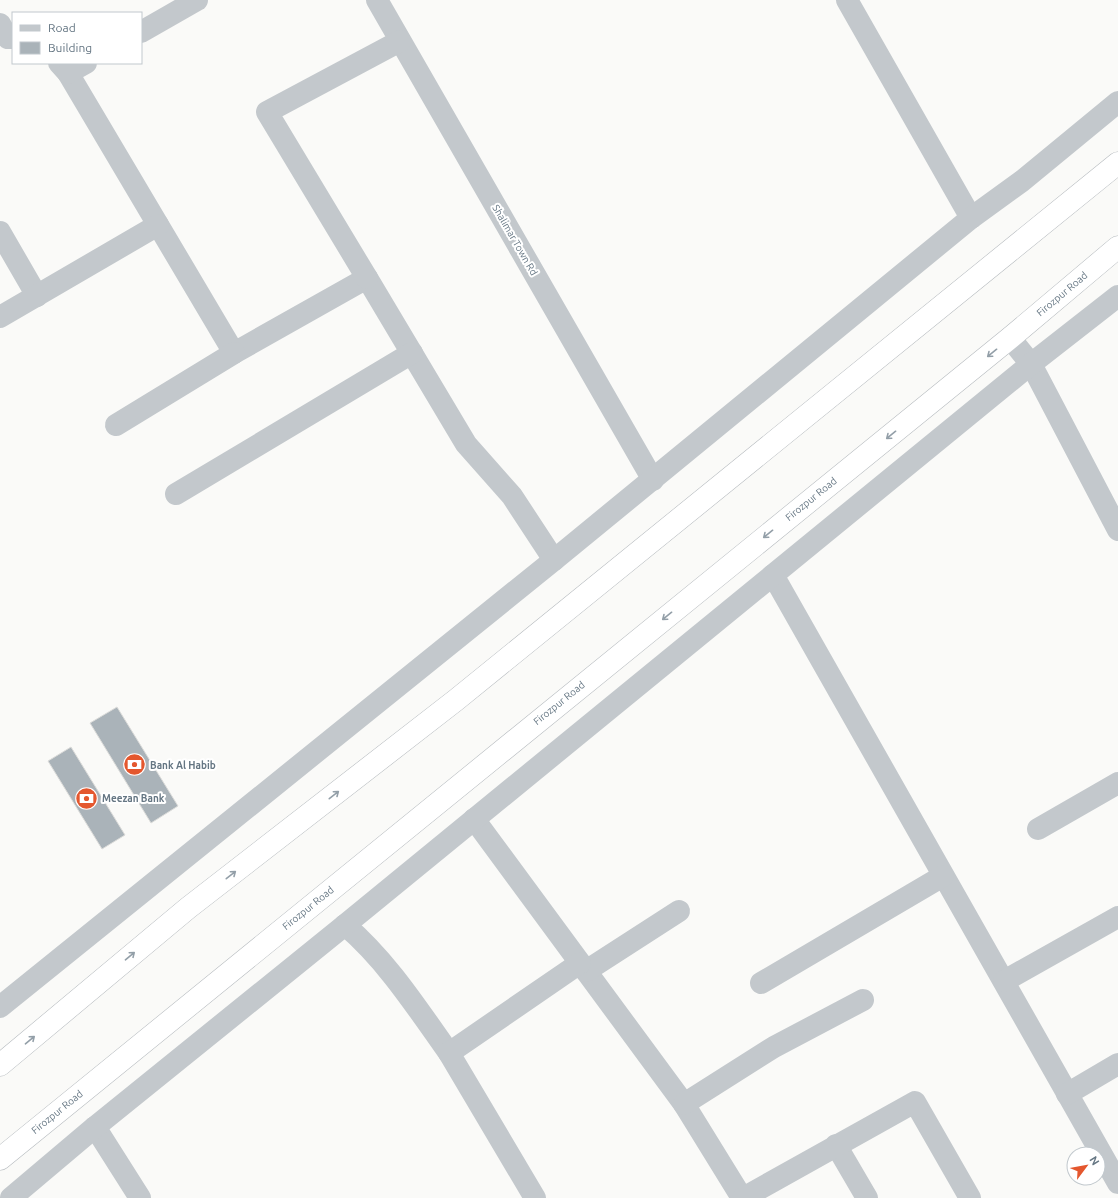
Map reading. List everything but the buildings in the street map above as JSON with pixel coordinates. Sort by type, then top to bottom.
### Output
[{"type":"highway","points":[[0,1065],[188,908],[456,700],[1118,163]]},
{"type":"highway","name":"Firozpur Road","points":[[0,1159],[1010,338],[1118,247]]},
{"type":"street","points":[[142,31],[197,0]]},
{"type":"street","name":"Shalimar Town Rd","points":[[377,0],[653,480]]},
{"type":"street","points":[[847,0],[971,218]]},
{"type":"street","points":[[0,24],[8,38],[12,38]]},
{"type":"street","points":[[400,41],[267,112],[466,444],[512,496],[554,560]]},
{"type":"street","points":[[71,66],[158,225],[234,353]]},
{"type":"street","points":[[0,1007],[653,480],[971,218],[1022,181],[1118,102]]},
{"type":"street","points":[[0,317],[158,225]]},
{"type":"street","points":[[0,232],[37,296]]},
{"type":"street","points":[[116,425],[234,353],[367,278]]},
{"type":"street","points":[[11,1198],[95,1127],[345,926],[1031,364],[1118,296]]},
{"type":"street","points":[[1010,338],[1031,364],[1118,530]]},
{"type":"street","points":[[176,494],[412,353]]},
{"type":"street","points":[[773,575],[1118,1183]]},
{"type":"street","points":[[1038,829],[1118,783]]},
{"type":"street","points":[[474,819],[684,1104],[743,1198],[915,1102],[970,1198]]},
{"type":"street","points":[[761,983],[943,876]]},
{"type":"street","points":[[449,1053],[583,967],[679,911]]},
{"type":"street","points":[[1004,981],[1118,917]]},
{"type":"street","points":[[345,926],[368,945],[389,970],[449,1053],[535,1198]]},
{"type":"street","points":[[684,1104],[774,1047],[863,1000]]},
{"type":"street","points":[[1067,1094],[1118,1064]]},
{"type":"street","points":[[95,1127],[140,1198]]},
{"type":"street","points":[[836,1145],[867,1198]]},
{"type":"place","name":"Bank Al Habib","points":[[134,765]]},
{"type":"place","name":"Meezan Bank","points":[[87,798]]}]
